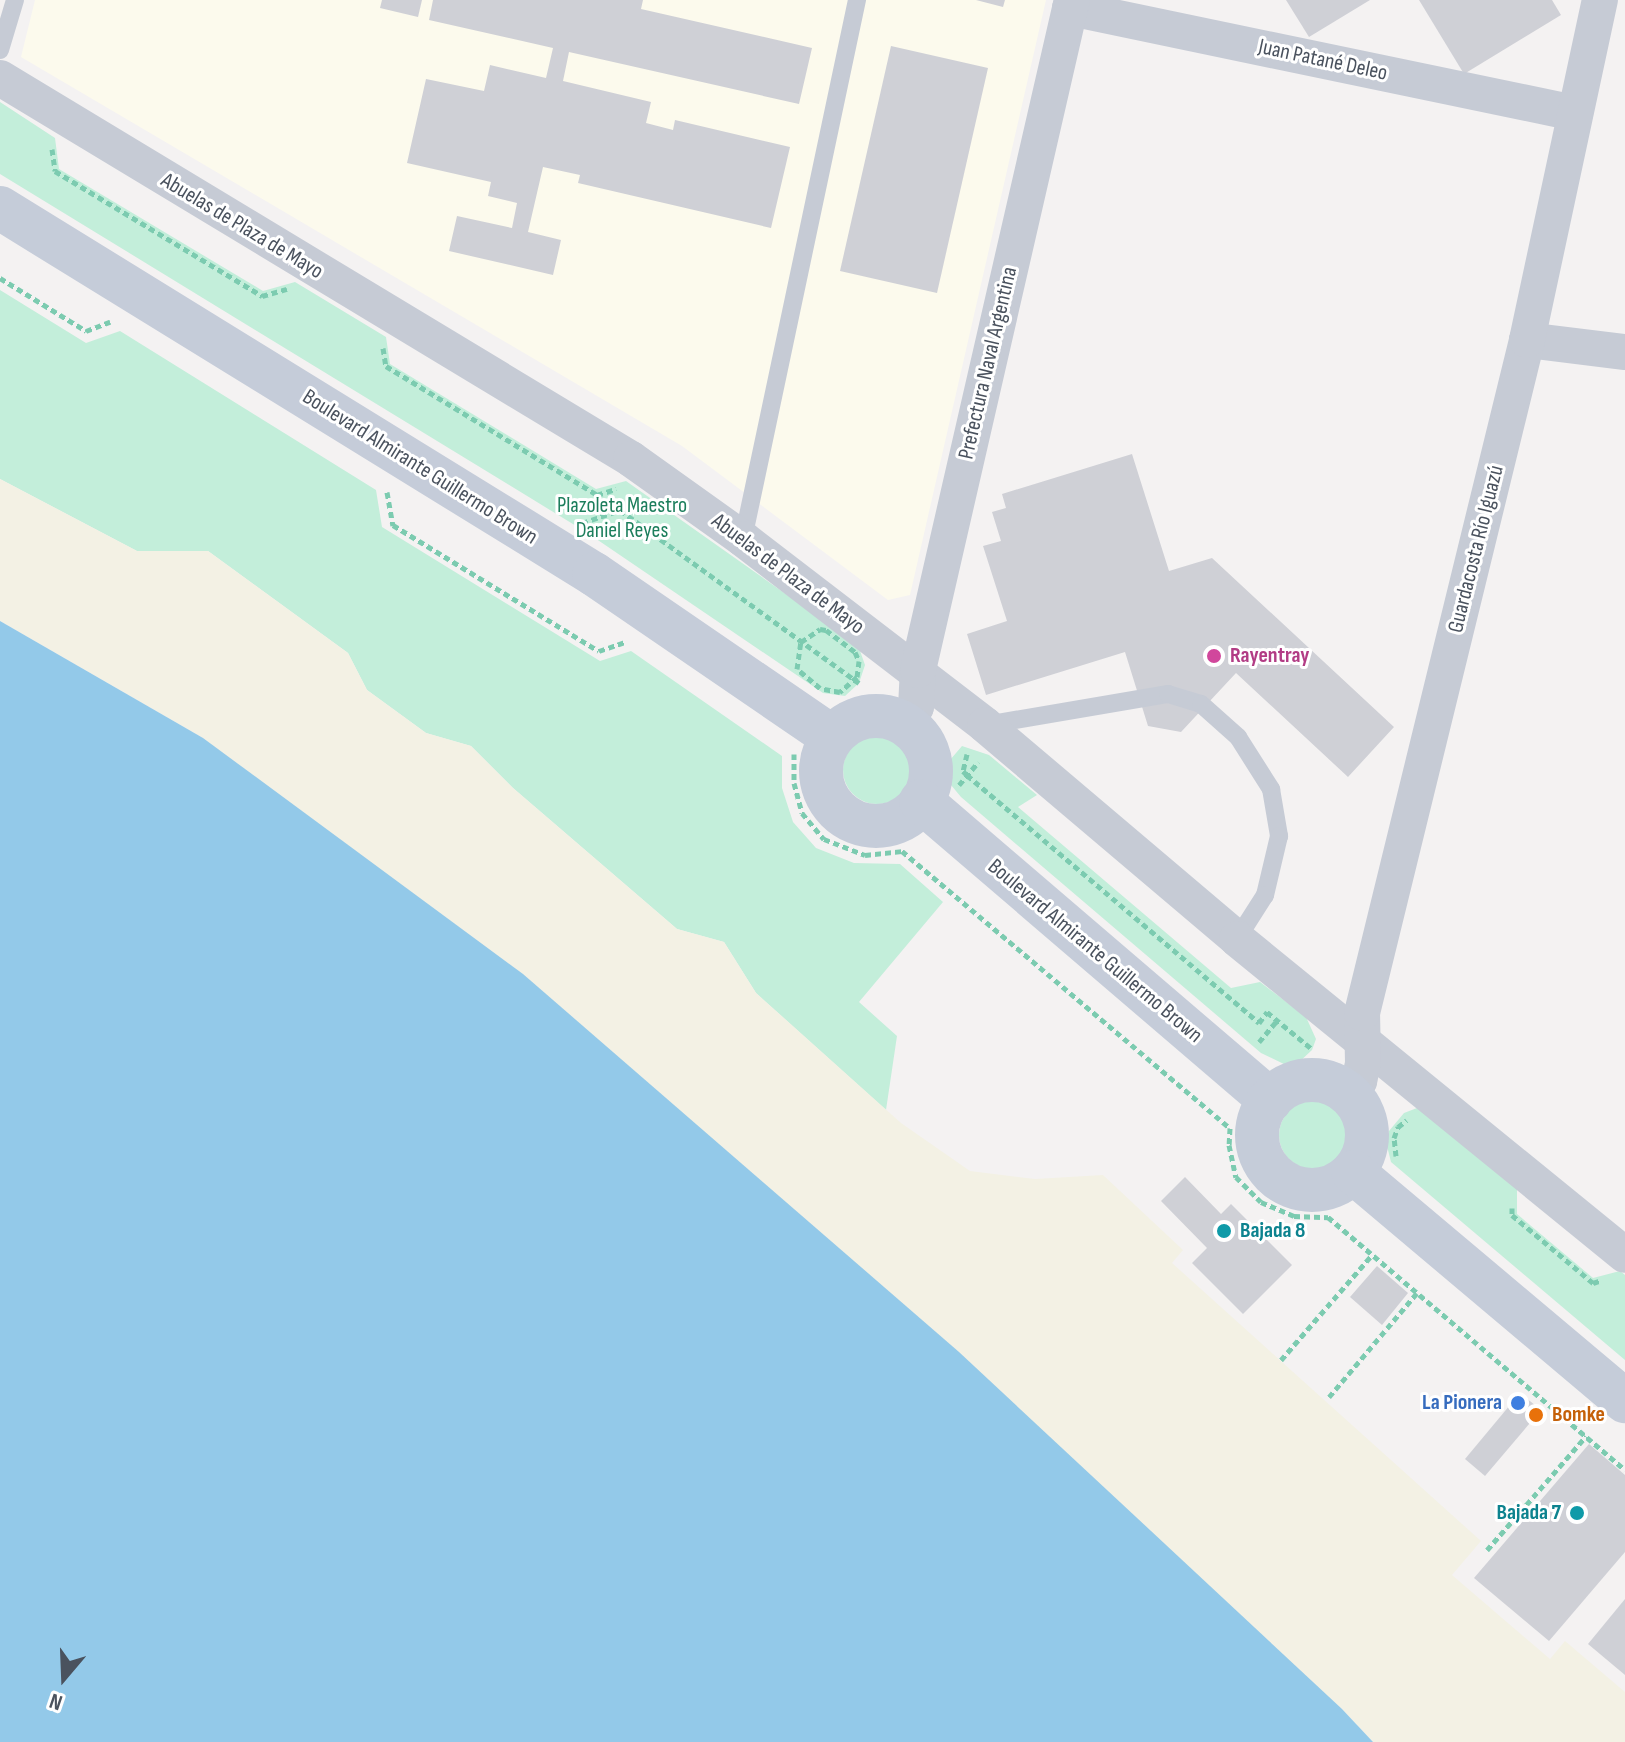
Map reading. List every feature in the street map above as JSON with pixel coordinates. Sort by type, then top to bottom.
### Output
[{"type":"main road","name":"Boulevard Almirante Guillermo Brown","points":[[0,208],[594,574],[832,737]]},
{"type":"main road","points":[[875,716],[905,725],[923,742],[930,759],[931,777],[921,801],[899,821],[882,825],[864,825],[847,818],[834,807],[824,792],[820,775],[822,757],[832,737],[857,719],[875,716]]},
{"type":"main road","name":"Boulevard Almirante Guillermo Brown","points":[[921,801],[1270,1100]]},
{"type":"main road","points":[[1311,1080],[1330,1083],[1347,1094],[1359,1106],[1366,1123],[1367,1142],[1353,1172],[1335,1186],[1318,1190],[1300,1189],[1270,1172],[1261,1156],[1257,1139],[1258,1121],[1270,1100],[1293,1084],[1311,1080]]},
{"type":"main road","points":[[1353,1172],[1625,1401]]},
{"type":"street","name":"Guardacosta Río Iguazú","points":[[1347,1094],[1359,1081],[1363,1063],[1362,1013],[1527,340],[1600,0]]},
{"type":"street","name":"Juan Patané Deleo","points":[[1071,4],[1575,113]]},
{"type":"street","name":"Prefectura Naval Argentina","points":[[905,725],[916,707],[918,670],[1071,4]]},
{"type":"street","name":"Abuelas de Plaza de Mayo","points":[[0,78],[631,459],[918,670],[972,737],[1237,939],[1361,1041]]},
{"type":"street","points":[[1527,340],[1625,352]]},
{"type":"street","points":[[1361,1041],[1615,1267]]},
{"type":"lane","points":[[0,50],[15,0]]},
{"type":"lane","points":[[743,539],[857,0]]},
{"type":"lane","points":[[972,737],[1168,694],[1201,704],[1238,737],[1271,789],[1279,836],[1265,895],[1237,939]]},
{"type":"path","points":[[50,140],[55,171],[262,296],[298,287]]},
{"type":"path","points":[[0,278],[86,331],[116,320]]},
{"type":"path","points":[[382,340],[386,366],[597,495],[625,486]]},
{"type":"path","points":[[386,486],[393,525],[599,651],[630,640]]},
{"type":"path","points":[[770,605],[767,618],[856,682]]},
{"type":"path","points":[[820,629],[826,630],[855,652],[859,669],[856,682],[840,692],[830,692],[801,674],[797,663],[801,642],[820,629]]},
{"type":"path","points":[[972,737],[963,771],[1259,1023],[1267,1012],[1312,1049]]},
{"type":"path","points":[[782,745],[794,754],[794,783],[802,813],[824,839],[865,855],[902,851],[1230,1128],[1229,1145],[1236,1177],[1261,1202],[1294,1216],[1328,1217],[1625,1470]]},
{"type":"path","points":[[1254,1048],[1283,1013]]},
{"type":"path","points":[[1403,1165],[1394,1152],[1394,1138],[1398,1127],[1411,1117]]},
{"type":"path","points":[[1512,1200],[1512,1215],[1593,1283],[1615,1267]]},
{"type":"path","points":[[1281,1360],[1372,1255]]},
{"type":"path","points":[[1329,1397],[1417,1293]]},
{"type":"path","points":[[1487,1550],[1586,1436]]},
{"type":"shaded area","points":[[35,0],[1046,0],[910,595],[888,600],[682,446],[21,57]]},
{"type":"green space","name":"Plazoleta Maestro Daniel Reyes","points":[[0,102],[55,138],[59,169],[263,291],[295,282],[386,337],[390,364],[596,489],[626,481],[858,645],[865,665],[859,683],[845,696],[823,693],[586,532],[0,174]]},
{"type":"green space","points":[[0,290],[86,343],[120,331],[376,490],[382,527],[600,661],[631,651],[782,756],[782,788],[793,822],[816,848],[854,863],[900,864],[943,902],[859,1002],[897,1036],[886,1110],[756,993],[724,942],[677,929],[513,788],[471,746],[426,733],[367,690],[348,653],[208,551],[137,551],[0,479]]},
{"type":"green space","points":[[877,736],[901,746],[911,770],[901,794],[877,804],[853,794],[843,770],[853,746]]},
{"type":"green space","points":[[962,746],[989,755],[1037,795],[1018,807],[1231,988],[1260,982],[1306,1017],[1316,1039],[1312,1050],[1297,1064],[1288,1066],[1261,1053],[961,797],[951,785],[949,772],[950,760]]},
{"type":"green space","points":[[1313,1101],[1337,1111],[1347,1135],[1337,1159],[1313,1169],[1289,1159],[1279,1135],[1289,1111]]},
{"type":"green space","points":[[1417,1108],[1517,1185],[1517,1214],[1593,1278],[1620,1271],[1625,1275],[1625,1360],[1391,1162],[1386,1142],[1389,1131],[1404,1113]]},
{"type":"sand","points":[[0,479],[137,551],[208,551],[348,653],[367,690],[426,733],[471,746],[513,788],[677,929],[724,942],[756,993],[901,1123],[970,1171],[1035,1179],[1103,1175],[1183,1250],[1172,1263],[1481,1541],[1452,1575],[1550,1659],[1565,1641],[1625,1692],[1625,1742],[1373,1742],[1342,1709],[203,738],[0,621]]},
{"type":"water","points":[[0,621],[203,738],[523,974],[959,1352],[1342,1709],[1373,1742],[0,1742]]},
{"type":"building","points":[[382,0],[422,0],[418,17],[380,8]]},
{"type":"building","points":[[433,0],[643,0],[641,9],[812,48],[799,104],[569,52],[563,81],[651,102],[646,123],[673,130],[675,120],[790,147],[771,228],[578,183],[580,175],[543,167],[528,232],[561,240],[553,275],[449,251],[457,216],[512,228],[517,203],[488,196],[491,182],[407,163],[426,79],[484,91],[490,65],[546,78],[553,48],[429,20]]},
{"type":"building","points":[[976,0],[1005,0],[1003,7]]},
{"type":"building","points":[[1286,0],[1370,0],[1309,37]]},
{"type":"building","points":[[1419,0],[1552,0],[1561,15],[1464,74]]},
{"type":"building","points":[[891,46],[988,68],[937,293],[840,271]]},
{"type":"building","points":[[1132,454],[1169,571],[1212,558],[1394,727],[1348,777],[1236,673],[1181,732],[1148,726],[1125,652],[986,695],[967,634],[1007,621],[983,546],[1001,541],[992,512],[1006,508],[1002,494]]},
{"type":"building","name":"Bajada 8","points":[[1185,1177],[1221,1214],[1231,1204],[1292,1265],[1243,1314],[1192,1263],[1207,1248],[1161,1201]]},
{"type":"building","points":[[1377,1266],[1408,1293],[1382,1325],[1350,1297]]},
{"type":"building","points":[[1520,1393],[1541,1410],[1485,1476],[1465,1459]]},
{"type":"building","name":"Bajada 7","points":[[1589,1444],[1625,1475],[1625,1552],[1549,1641],[1474,1578]]},
{"type":"building","points":[[1625,1599],[1625,1675],[1588,1644]]},
{"type":"place","name":"Rayentray","points":[[1214,656]]},
{"type":"place","name":"Bajada 8","points":[[1224,1231]]},
{"type":"place","name":"La Pionera","points":[[1518,1403]]},
{"type":"place","name":"Bomke","points":[[1536,1415]]},
{"type":"place","name":"Bajada 7","points":[[1577,1513]]}]
